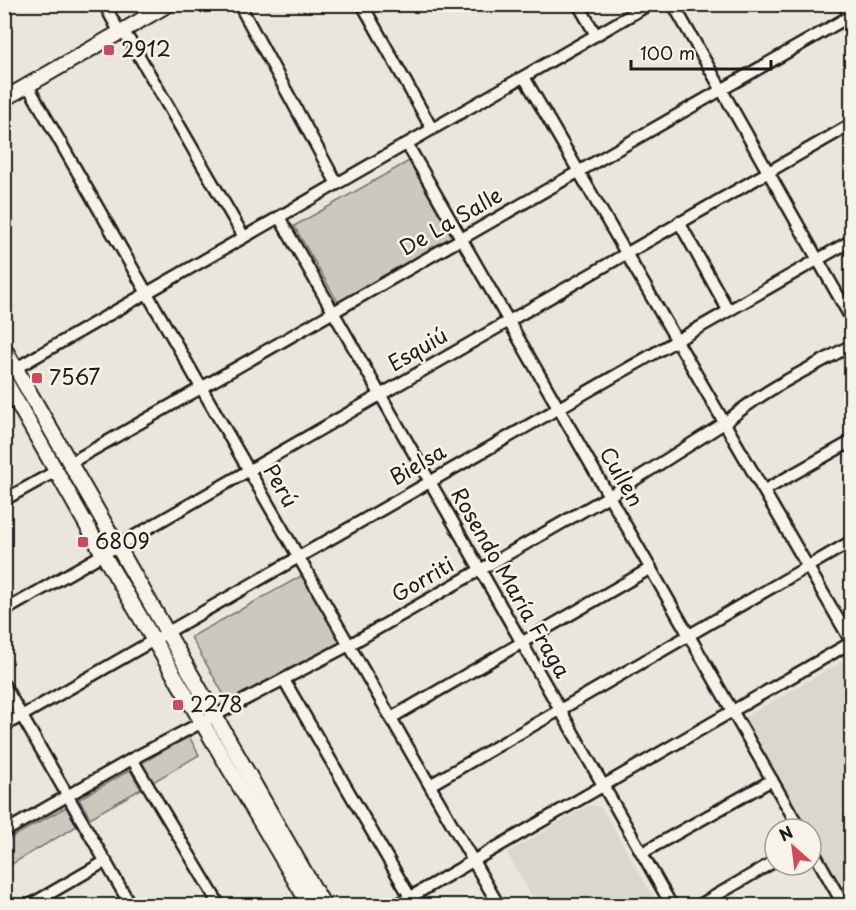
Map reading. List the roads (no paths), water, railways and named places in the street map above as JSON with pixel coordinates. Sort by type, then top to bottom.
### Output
[{"type":"main road","points":[[4,99],[169,4]]},
{"type":"main road","points":[[4,348],[8,374],[56,471],[310,906]]},
{"type":"main road","points":[[8,374],[70,463],[324,906]]},
{"type":"street","points":[[104,4],[120,33],[128,38],[135,48],[244,237]]},
{"type":"street","points":[[239,4],[337,184]]},
{"type":"street","points":[[362,4],[432,129]]},
{"type":"street","points":[[578,4],[596,35]]},
{"type":"street","points":[[8,374],[650,4]]},
{"type":"street","points":[[673,4],[852,320]]},
{"type":"street","points":[[843,4],[851,16]]},
{"type":"street","name":"De La Salle","points":[[70,463],[851,16]]},
{"type":"street","points":[[395,906],[851,642],[726,422],[624,253],[524,77]]},
{"type":"street","name":"Perú","points":[[28,86],[499,906]]},
{"type":"street","name":"Esquiú","points":[[4,611],[852,124]]},
{"type":"street","name":"Cullen","points":[[407,144],[793,817]]},
{"type":"street","name":"Rosendo María Fraga","points":[[279,217],[672,906]]},
{"type":"street","points":[[679,222],[728,310]]},
{"type":"street","name":"Bielsa","points":[[4,726],[852,240]]},
{"type":"street","name":"Gorriti","points":[[4,832],[202,721],[350,645],[609,496],[726,422],[742,408],[775,387],[852,345]]},
{"type":"street","points":[[765,490],[852,441]]},
{"type":"street","points":[[4,500],[56,471]]},
{"type":"street","points":[[430,785],[852,541]]},
{"type":"street","points":[[391,718],[651,568]]},
{"type":"street","points":[[284,680],[410,897]]},
{"type":"street","points":[[4,685],[131,906]]},
{"type":"street","points":[[132,759],[220,906]]},
{"type":"street","points":[[642,853],[772,780]]},
{"type":"street","points":[[28,906],[106,861]]},
{"type":"street","points":[[698,906],[763,868]]},
{"type":"street","points":[[823,869],[844,906]]},
{"type":"place","name":"2912","points":[[109,50]]},
{"type":"place","name":"7567","points":[[37,378]]},
{"type":"place","name":"6809","points":[[83,542]]},
{"type":"place","name":"2278","points":[[178,705]]}]
